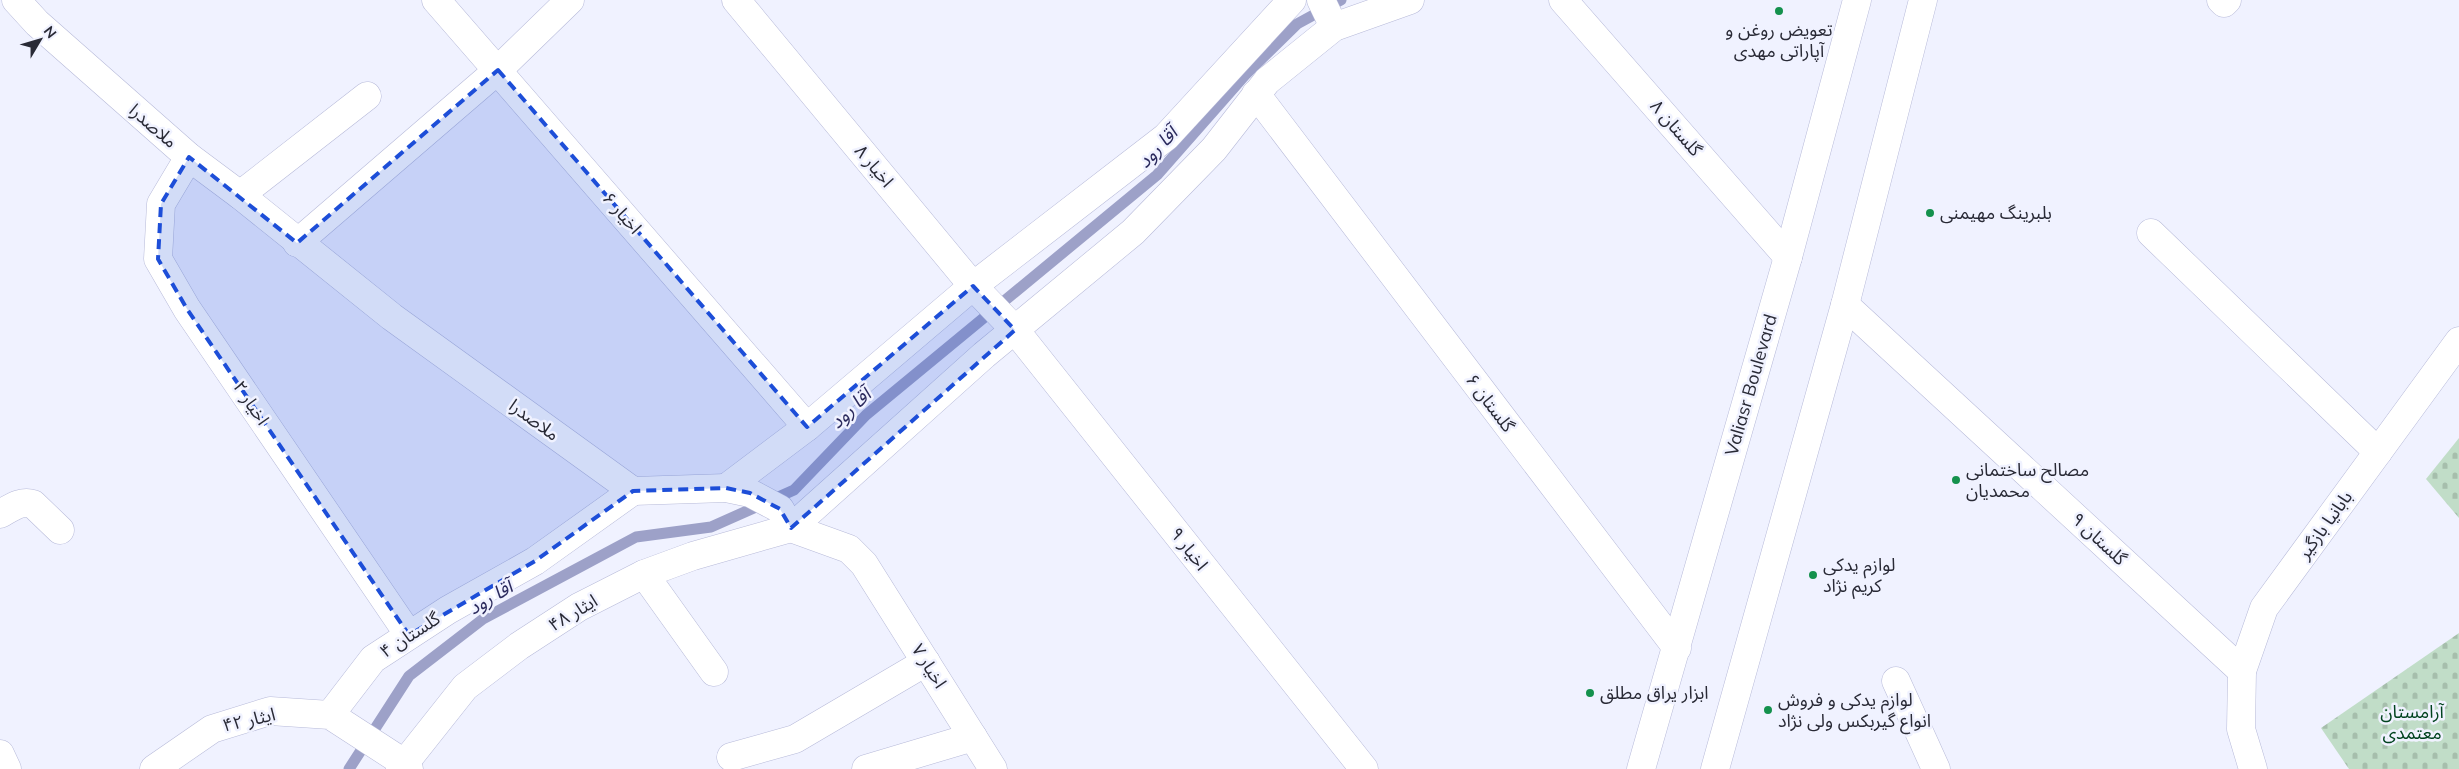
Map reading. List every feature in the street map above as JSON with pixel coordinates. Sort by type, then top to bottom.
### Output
[{"type":"street","name":"ملاصدرا","points":[[16,0],[37,23],[189,157],[240,195],[392,317],[633,491]]},
{"type":"street","name":"اخیار ۶","points":[[436,0],[807,426]]},
{"type":"street","points":[[298,243],[498,70],[570,0]]},
{"type":"street","name":"اخیار ۸","points":[[736,0],[974,286],[1015,330]]},
{"type":"street","points":[[726,488],[807,426],[974,286],[1166,137],[1292,0]]},
{"type":"street","points":[[1321,0],[1334,27]]},
{"type":"street","points":[[633,491],[726,488],[750,494],[780,509],[791,528],[1015,330],[1133,232],[1214,149],[1267,81],[1334,27],[1410,0]]},
{"type":"street","name":"گلستان ۸","points":[[1563,0],[1788,257]]},
{"type":"street","name":"Valiasr Boulevard","points":[[1640,769],[1677,648],[1788,257],[1857,0]]},
{"type":"street","points":[[1714,769],[1845,305],[1923,0]]},
{"type":"street","points":[[2221,0],[2224,3],[2227,0]]},
{"type":"street","name":"گلستان ۶","points":[[1256,94],[1677,648]]},
{"type":"street","points":[[240,195],[367,96]]},
{"type":"street","name":"اخیار ۲","points":[[189,157],[161,204],[158,259],[187,309],[409,635]]},
{"type":"street","points":[[2151,233],[2378,452]]},
{"type":"street","name":"گلستان ۹","points":[[1845,305],[2242,671]]},
{"type":"street","name":"اخیار ۹","points":[[1015,330],[1364,769]]},
{"type":"street","name":"بابانیا بازگیر","points":[[2254,769],[2240,729],[2242,671],[2264,608],[2459,341]]},
{"type":"street","name":"گلستان ۴","points":[[341,722],[373,659],[448,610],[535,561],[633,491]]},
{"type":"street","points":[[0,514],[23,502],[28,502],[33,504],[60,530]]},
{"type":"street","name":"اخیار ۷","points":[[791,528],[849,549],[864,564],[993,769]]},
{"type":"street","name":"ایثار ۴۸","points":[[400,764],[465,687],[519,646],[579,607],[644,574],[693,556],[791,528]]},
{"type":"street","points":[[644,574],[714,672]]},
{"type":"street","points":[[731,757],[795,739],[926,662]]},
{"type":"street","points":[[1896,681],[1936,769]]},
{"type":"street","name":"ایثار ۴۲","points":[[154,769],[212,729],[270,711],[341,722]]},
{"type":"street","points":[[341,722],[400,764]]},
{"type":"street","points":[[2240,729],[2268,769]]},
{"type":"street","points":[[866,769],[973,737]]},
{"type":"street","points":[[0,754],[7,769]]},
{"type":"highlighted area","points":[[498,70],[807,427],[973,286],[1015,330],[791,528],[780,509],[750,493],[726,488],[633,491],[535,561],[409,635],[187,309],[158,259],[161,204],[189,157],[297,243]]},
{"type":"green space","points":[[2459,438],[2459,518],[2426,479]]},
{"type":"green space","name":"آرامستان معتمدی","points":[[2459,633],[2459,769],[2349,769],[2321,728]]},
{"type":"waterway","name":"آقا رود","points":[[349,769],[409,676],[483,619],[636,537],[711,527],[794,490],[866,415],[1157,175],[1245,75],[1297,24],[1341,0]]},
{"type":"place","name":"تعویض روغن و آپاراتی مهدی","points":[[1779,11]]},
{"type":"place","name":"بلبرینگ مهیمنی","points":[[1930,213]]},
{"type":"place","name":"مصالح ساختمانی محمدیان","points":[[1956,480]]},
{"type":"place","name":"لوازم یدکی کریم نژاد","points":[[1813,575]]},
{"type":"place","name":"ابزار یراق مطلق","points":[[1590,693]]},
{"type":"place","name":"لوازم یدکی و فروش انواع گیربکس ولی نژاد","points":[[1768,710]]}]
